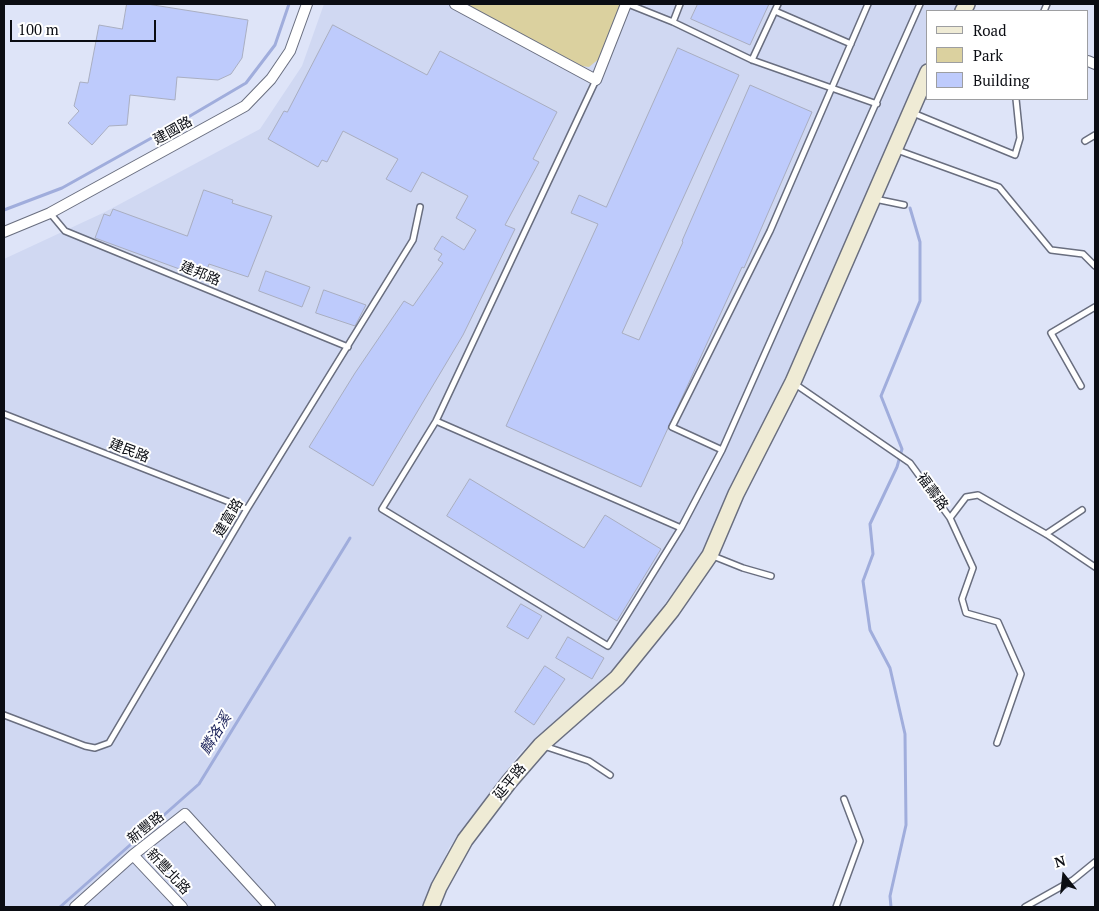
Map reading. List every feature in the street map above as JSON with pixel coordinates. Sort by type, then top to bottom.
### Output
[{"type":"street","name":"建國路","points":[[4,232],[50,213],[245,106],[271,79],[290,50],[307,4]]},
{"type":"street","points":[[455,4],[596,80],[627,4]]},
{"type":"street","points":[[710,555],[736,494],[793,382],[874,199],[910,112],[926,80]]},
{"type":"street","name":"延平路","points":[[431,907],[438,887],[465,840],[509,782],[541,745],[617,678],[672,610],[710,555]]},
{"type":"street","name":"新豐路","points":[[75,907],[134,855],[185,814],[270,907]]},
{"type":"street","name":"新豐北路","points":[[134,855],[177,906]]},
{"type":"lane","points":[[627,4],[673,22],[752,60],[877,104]]},
{"type":"lane","points":[[673,22],[680,4]]},
{"type":"lane","points":[[752,60],[778,4]]},
{"type":"lane","points":[[722,450],[672,427],[770,231],[868,4]]},
{"type":"lane","points":[[596,80],[436,421],[382,509],[608,646],[681,528],[722,450],[920,4]]},
{"type":"lane","points":[[775,11],[851,44]]},
{"type":"lane","points":[[910,112],[1015,155],[1020,138],[1016,100]]},
{"type":"lane","points":[[1084,141],[1095,134]]},
{"type":"lane","points":[[895,149],[998,188],[1051,250],[1083,254],[1095,266]]},
{"type":"lane","points":[[874,199],[904,205]]},
{"type":"lane","name":"建富路","points":[[4,715],[84,746],[94,748],[109,742],[247,509],[414,240],[420,207]]},
{"type":"lane","name":"建邦路","points":[[50,213],[65,231],[348,347]]},
{"type":"lane","points":[[1081,386],[1051,333],[1095,307]]},
{"type":"lane","name":"福壽路","points":[[793,382],[910,463],[950,518],[966,497],[978,495],[1046,534],[1095,567]]},
{"type":"lane","name":"建民路","points":[[4,414],[247,509]]},
{"type":"lane","points":[[436,421],[681,528]]},
{"type":"lane","points":[[1046,534],[1082,510]]},
{"type":"lane","points":[[950,518],[973,568],[962,599],[966,613],[998,622],[1021,674],[997,743]]},
{"type":"lane","points":[[710,555],[743,568],[771,576]]},
{"type":"lane","points":[[541,745],[589,761],[610,774]]},
{"type":"lane","points":[[836,907],[860,841],[844,800]]},
{"type":"lane","points":[[1025,907],[1073,880],[1095,862]]},
{"type":"shaded area","points":[[324,4],[959,4],[955,10],[926,10],[926,60],[843,255],[702,554],[622,661],[520,753],[449,848],[424,907],[4,907],[4,259],[105,212],[260,129],[302,66]]},
{"type":"green space","points":[[464,4],[621,4],[600,58],[589,67],[582,66]]},
{"type":"building","points":[[127,4],[147,4],[248,20],[242,58],[231,74],[218,80],[177,77],[175,100],[130,95],[127,125],[109,126],[92,145],[68,123],[79,111],[74,106],[80,82],[88,83],[99,25],[122,29]]},
{"type":"building","points":[[698,4],[769,4],[750,45],[691,19]]},
{"type":"building","points":[[333,25],[427,75],[440,51],[557,112],[533,159],[539,162],[505,225],[515,229],[463,335],[373,486],[309,447],[355,373],[404,301],[413,306],[443,263],[438,260],[442,254],[434,249],[442,236],[464,250],[476,230],[456,218],[468,196],[422,172],[411,192],[386,179],[398,159],[343,131],[327,162],[322,160],[318,167],[268,139],[284,111],[287,112]]},
{"type":"building","points":[[678,48],[739,75],[622,333],[639,340],[750,85],[812,112],[744,268],[742,267],[641,487],[506,426],[598,224],[571,213],[579,195],[606,207]]},
{"type":"building","points":[[204,190],[233,200],[232,203],[272,216],[248,277],[209,264],[204,278],[95,238],[104,214],[110,216],[113,209],[187,236]]},
{"type":"building","points":[[266,271],[310,287],[302,307],[259,291]]},
{"type":"building","points":[[324,290],[366,305],[355,326],[316,313]]},
{"type":"building","points":[[470,479],[584,548],[605,515],[661,549],[617,621],[447,516]]},
{"type":"building","points":[[521,604],[542,616],[528,639],[507,627]]},
{"type":"building","points":[[568,637],[604,658],[592,679],[556,658]]},
{"type":"building","points":[[545,666],[565,679],[534,725],[515,712]]},
{"type":"waterway","points":[[4,210],[62,188],[246,83],[275,45],[289,4]]},
{"type":"waterway","points":[[891,907],[890,896],[906,825],[905,734],[890,668],[870,630],[863,581],[873,554],[870,524],[897,467],[902,449],[881,396],[920,301],[920,242],[910,208]]},
{"type":"waterway","name":"麟洛溪","points":[[60,907],[199,784],[350,538]]}]
